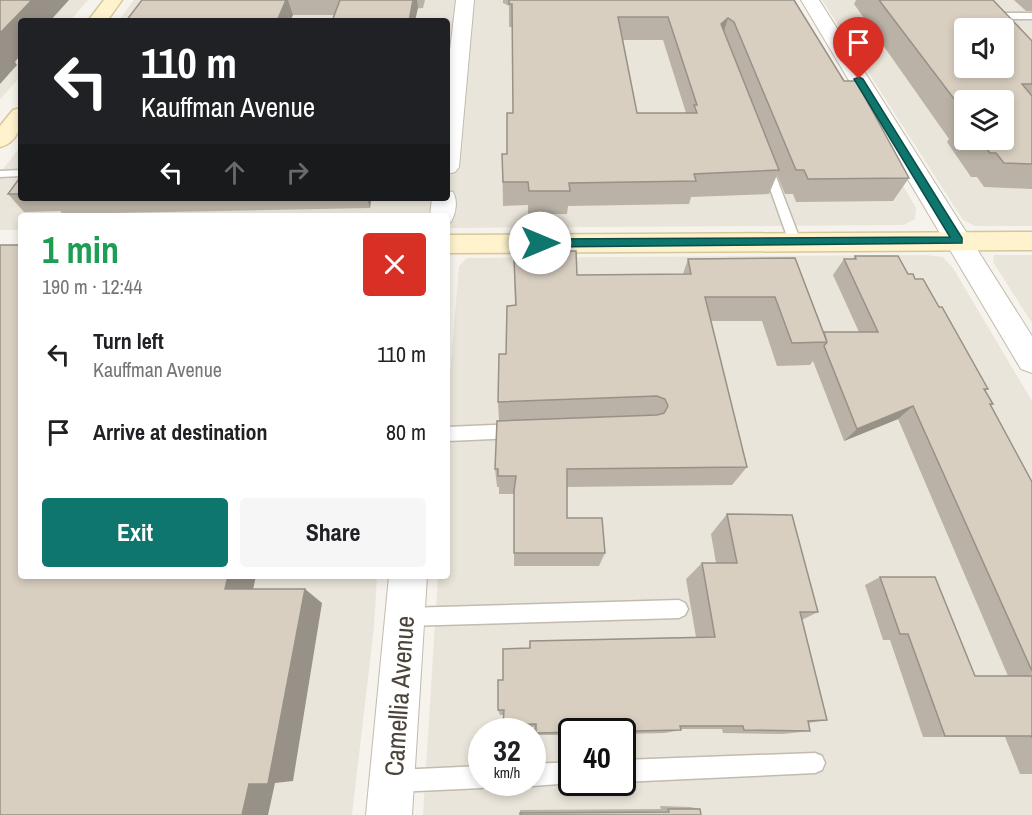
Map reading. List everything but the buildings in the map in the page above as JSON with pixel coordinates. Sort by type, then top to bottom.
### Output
[{"type":"street","points":[[99,18],[113,0]]},
{"type":"street","points":[[450,139],[465,0]]},
{"type":"street","points":[[810,0],[1032,361]]},
{"type":"street","points":[[0,140],[18,119]]},
{"type":"street","points":[[450,244],[1032,241]]},
{"type":"street","name":"Camellia Avenue","points":[[391,798],[408,579]]},
{"type":"lane","points":[[1003,16],[1032,16]]},
{"type":"lane","points":[[763,155],[795,242]]},
{"type":"lane","points":[[0,174],[18,173]]},
{"type":"lane","points":[[450,434],[530,431]]},
{"type":"lane","points":[[405,617],[679,609]]},
{"type":"lane","points":[[636,770],[815,763]]},
{"type":"lane","points":[[391,798],[468,780]]},
{"type":"shaded area","points":[[0,0],[88,0],[73,18],[18,18],[18,79],[0,99]]},
{"type":"shaded area","points":[[134,0],[795,0],[916,208],[915,219],[904,225],[450,228],[450,213],[18,213],[18,230],[0,230],[0,173],[18,150],[18,201],[450,201],[450,18],[120,18]]},
{"type":"shaded area","points":[[822,0],[1032,0],[1032,226],[975,226],[963,220]]},
{"type":"shaded area","points":[[927,255],[943,257],[953,268],[1032,401],[1032,815],[423,815],[438,579],[450,579],[450,372],[459,266],[467,258]]},
{"type":"shaded area","points":[[994,255],[1032,255],[1032,323],[993,262]]},
{"type":"shaded area","points":[[0,262],[18,531],[18,579],[377,579],[374,627],[352,815],[0,815]]},
{"type":"route","points":[[540,243],[958,241],[859,79]]}]
